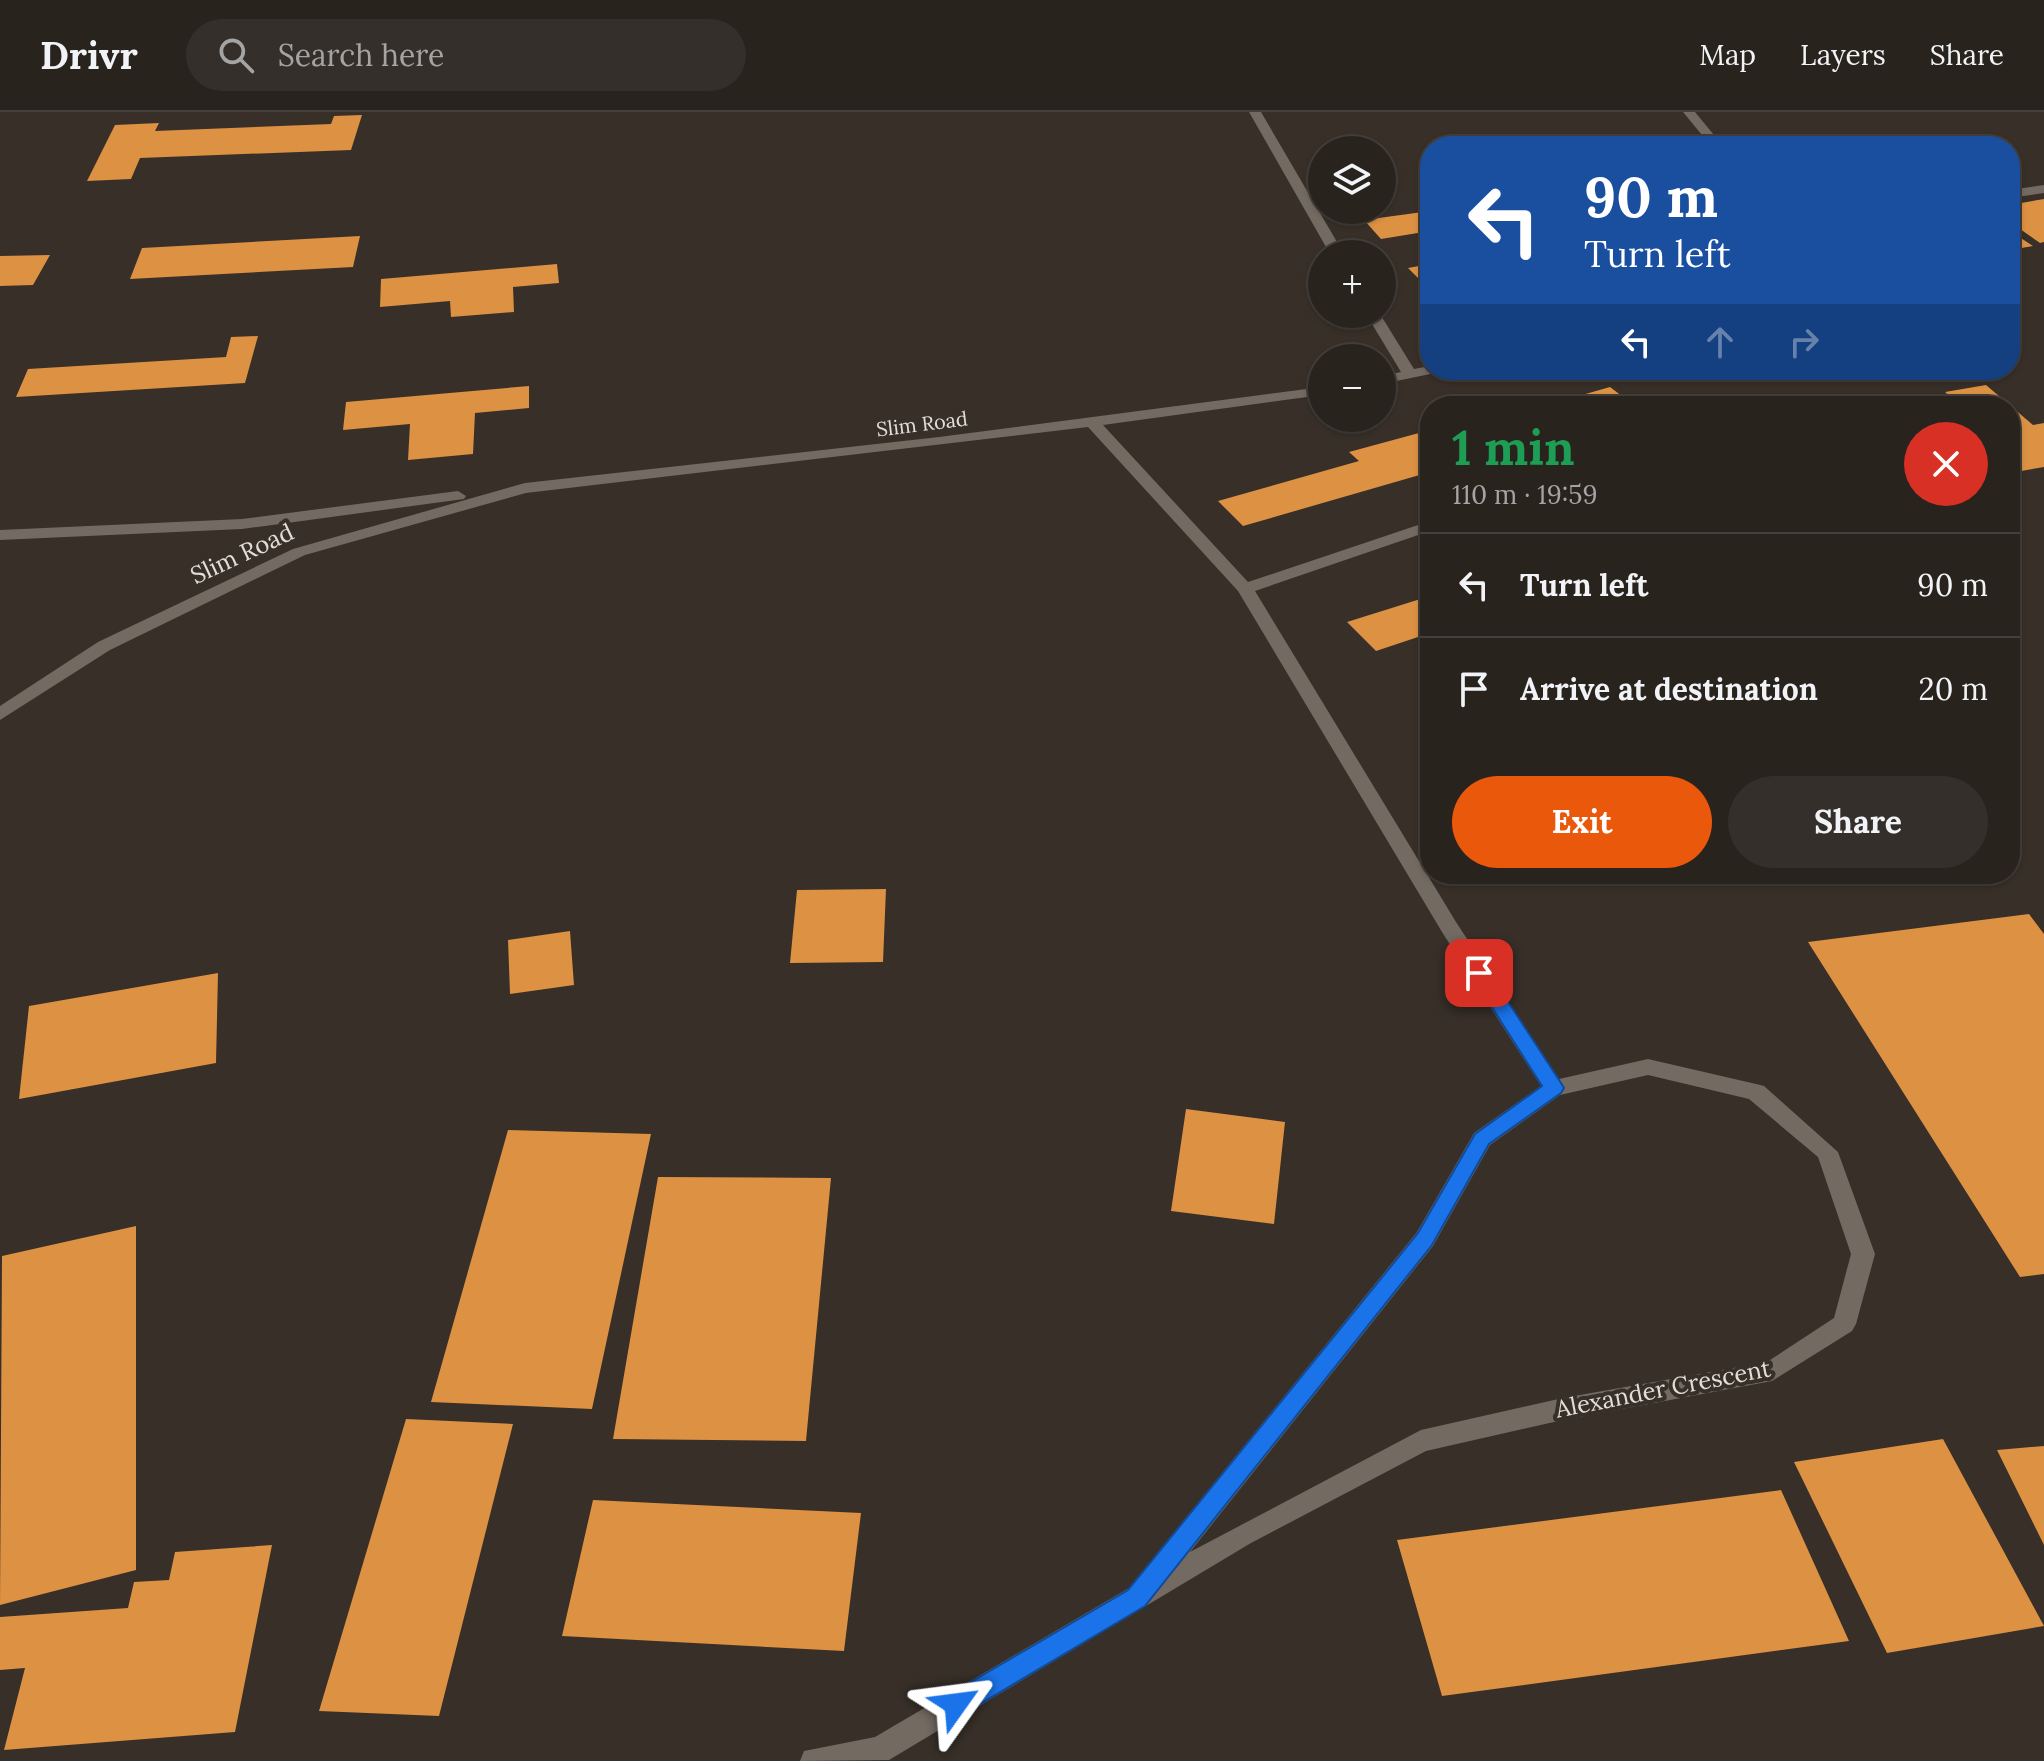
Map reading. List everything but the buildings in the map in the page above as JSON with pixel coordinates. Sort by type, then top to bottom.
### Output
[{"type":"lane","points":[[1255,112],[1329,240]]},
{"type":"lane","points":[[1689,112],[1709,136]]},
{"type":"lane","points":[[2020,193],[2044,189]]},
{"type":"lane","points":[[1382,328],[1410,374]]},
{"type":"lane","points":[[1396,377],[1420,372]]},
{"type":"lane","name":"Slim Road","points":[[0,535],[242,524],[1092,422],[1308,393]]},
{"type":"lane","points":[[1092,422],[1245,589],[1420,879]]},
{"type":"lane","name":"Slim Road","points":[[0,714],[104,646],[299,552],[525,488]]},
{"type":"lane","points":[[1245,589],[1420,529]]},
{"type":"lane","points":[[1423,884],[1554,1088]]},
{"type":"lane","name":"Alexander Crescent","points":[[814,1761],[879,1750],[1137,1598],[1242,1535],[1421,1441],[1563,1409],[1772,1371],[1844,1324],[1863,1254],[1827,1152],[1756,1092],[1648,1067],[1554,1088],[1482,1139],[1425,1239],[1137,1598]]},
{"type":"route","points":[[956,1704],[1137,1598],[1425,1239],[1482,1139],[1554,1088],[1479,973]]}]
